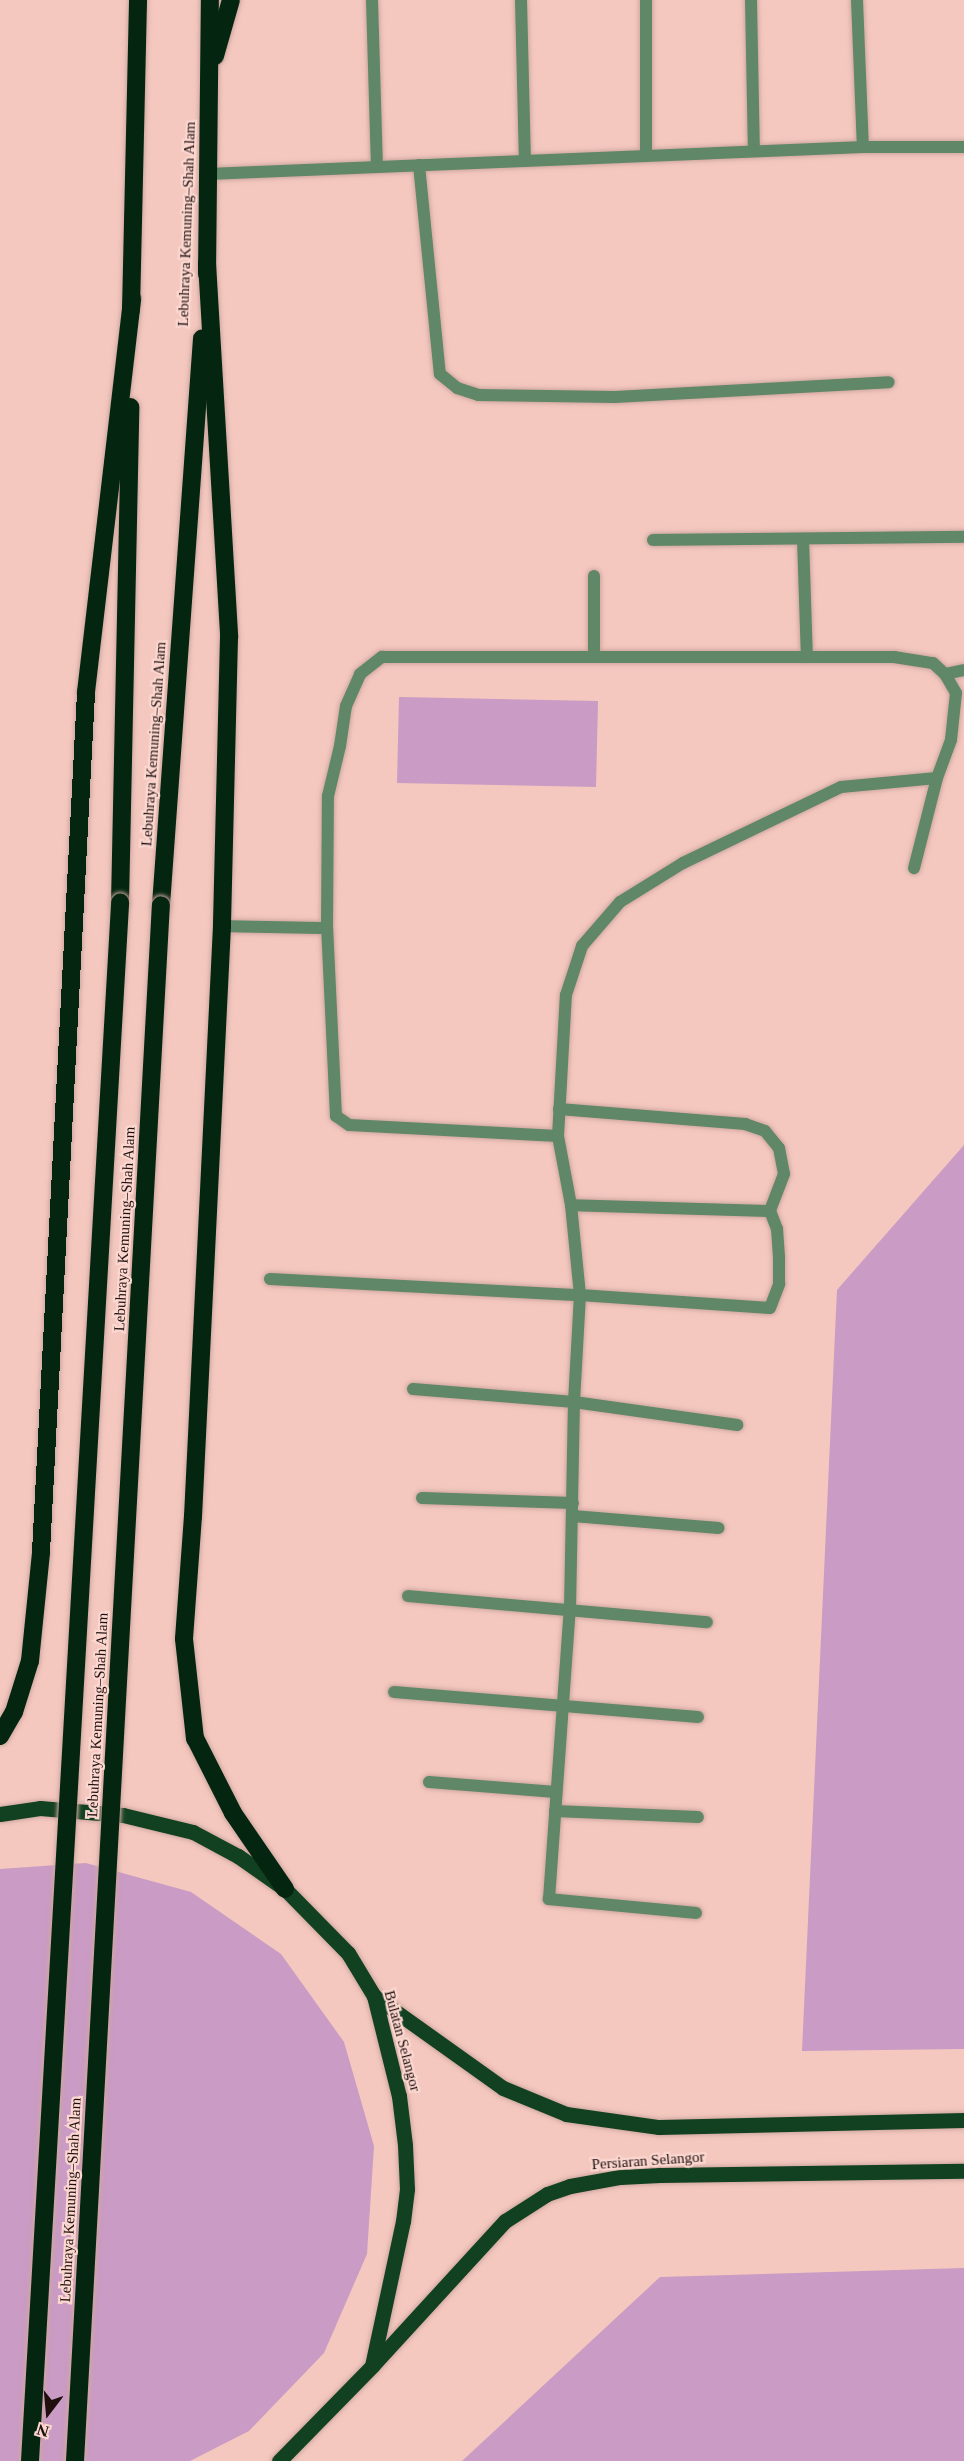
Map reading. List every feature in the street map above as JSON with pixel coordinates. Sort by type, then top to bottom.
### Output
[{"type":"highway","points":[[130,0],[137,43]]},
{"type":"highway","name":"Lebuhraya Kemuning–Shah Alam","points":[[30,2461],[120,903],[138,0]]},
{"type":"highway","name":"Lebuhraya Kemuning–Shah Alam","points":[[75,2461],[161,905],[207,263],[210,0]]},
{"type":"highway","points":[[209,80],[231,0]]},
{"type":"highway","points":[[207,263],[229,637],[222,926],[193,1516],[184,1639],[195,1738],[233,1812],[285,1889]]},
{"type":"highway","points":[[0,1736],[14,1712],[30,1660],[41,1552],[86,692],[132,299]]},
{"type":"main road","name":"Bulatan Selangor","points":[[0,1814],[40,1808],[123,1815],[193,1832],[238,1856],[285,1889],[348,1953],[374,1996],[399,2096],[405,2145],[407,2189],[403,2221],[372,2366]]},
{"type":"main road","name":"Persiaran Selangor","points":[[374,1996],[503,2088],[566,2114],[658,2127],[964,2120]]},
{"type":"main road","name":"Persiaran Selangor","points":[[372,2366],[506,2221],[546,2194],[570,2186],[620,2177],[660,2175],[964,2171]]},
{"type":"main road","points":[[279,2461],[372,2366]]},
{"type":"lane","points":[[372,0],[377,167]]},
{"type":"lane","points":[[521,0],[525,161]]},
{"type":"lane","points":[[646,0],[646,156]]},
{"type":"lane","points":[[751,0],[754,151]]},
{"type":"lane","points":[[857,0],[863,147]]},
{"type":"lane","points":[[208,174],[863,147],[964,147]]},
{"type":"lane","points":[[419,165],[440,374],[457,388],[478,395],[615,397],[889,382]]},
{"type":"lane","points":[[653,540],[964,537]]},
{"type":"lane","points":[[803,539],[807,657]]},
{"type":"lane","points":[[594,576],[594,657]]},
{"type":"lane","points":[[558,1136],[350,1125],[342,1122],[336,1116],[327,928],[328,796],[340,746],[346,706],[360,674],[382,657],[894,657],[933,663],[945,674],[956,693],[951,740],[937,778],[914,868]]},
{"type":"lane","points":[[945,674],[964,670]]},
{"type":"lane","points":[[696,1913],[549,1899],[570,1609],[574,1402],[580,1295],[571,1205],[558,1136],[566,995],[582,946],[620,902],[683,863],[841,787],[937,778]]},
{"type":"lane","points":[[222,926],[327,928]]},
{"type":"lane","points":[[270,1279],[580,1295],[770,1308],[779,1284],[779,1257],[777,1229],[770,1211],[784,1174],[779,1148],[765,1131],[745,1124],[559,1109]]},
{"type":"lane","points":[[571,1205],[770,1211]]},
{"type":"lane","points":[[413,1389],[574,1402],[737,1425]]},
{"type":"lane","points":[[422,1498],[573,1509],[719,1528]]},
{"type":"lane","points":[[408,1596],[707,1622]]},
{"type":"lane","points":[[394,1692],[562,1704],[698,1717]]},
{"type":"lane","points":[[429,1782],[556,1792]]},
{"type":"lane","points":[[555,1811],[698,1817]]},
{"type":"shaded area","points":[[399,697],[598,701],[596,787],[397,783]]},
{"type":"shaded area","points":[[964,1145],[964,2049],[802,2051],[837,1290]]},
{"type":"shaded area","points":[[86,1863],[191,1892],[281,1954],[344,2042],[374,2146],[367,2254],[324,2353],[249,2431],[190,2461],[0,2461],[0,1869]]},
{"type":"shaded area","points":[[964,2268],[964,2461],[462,2461],[660,2277]]}]
